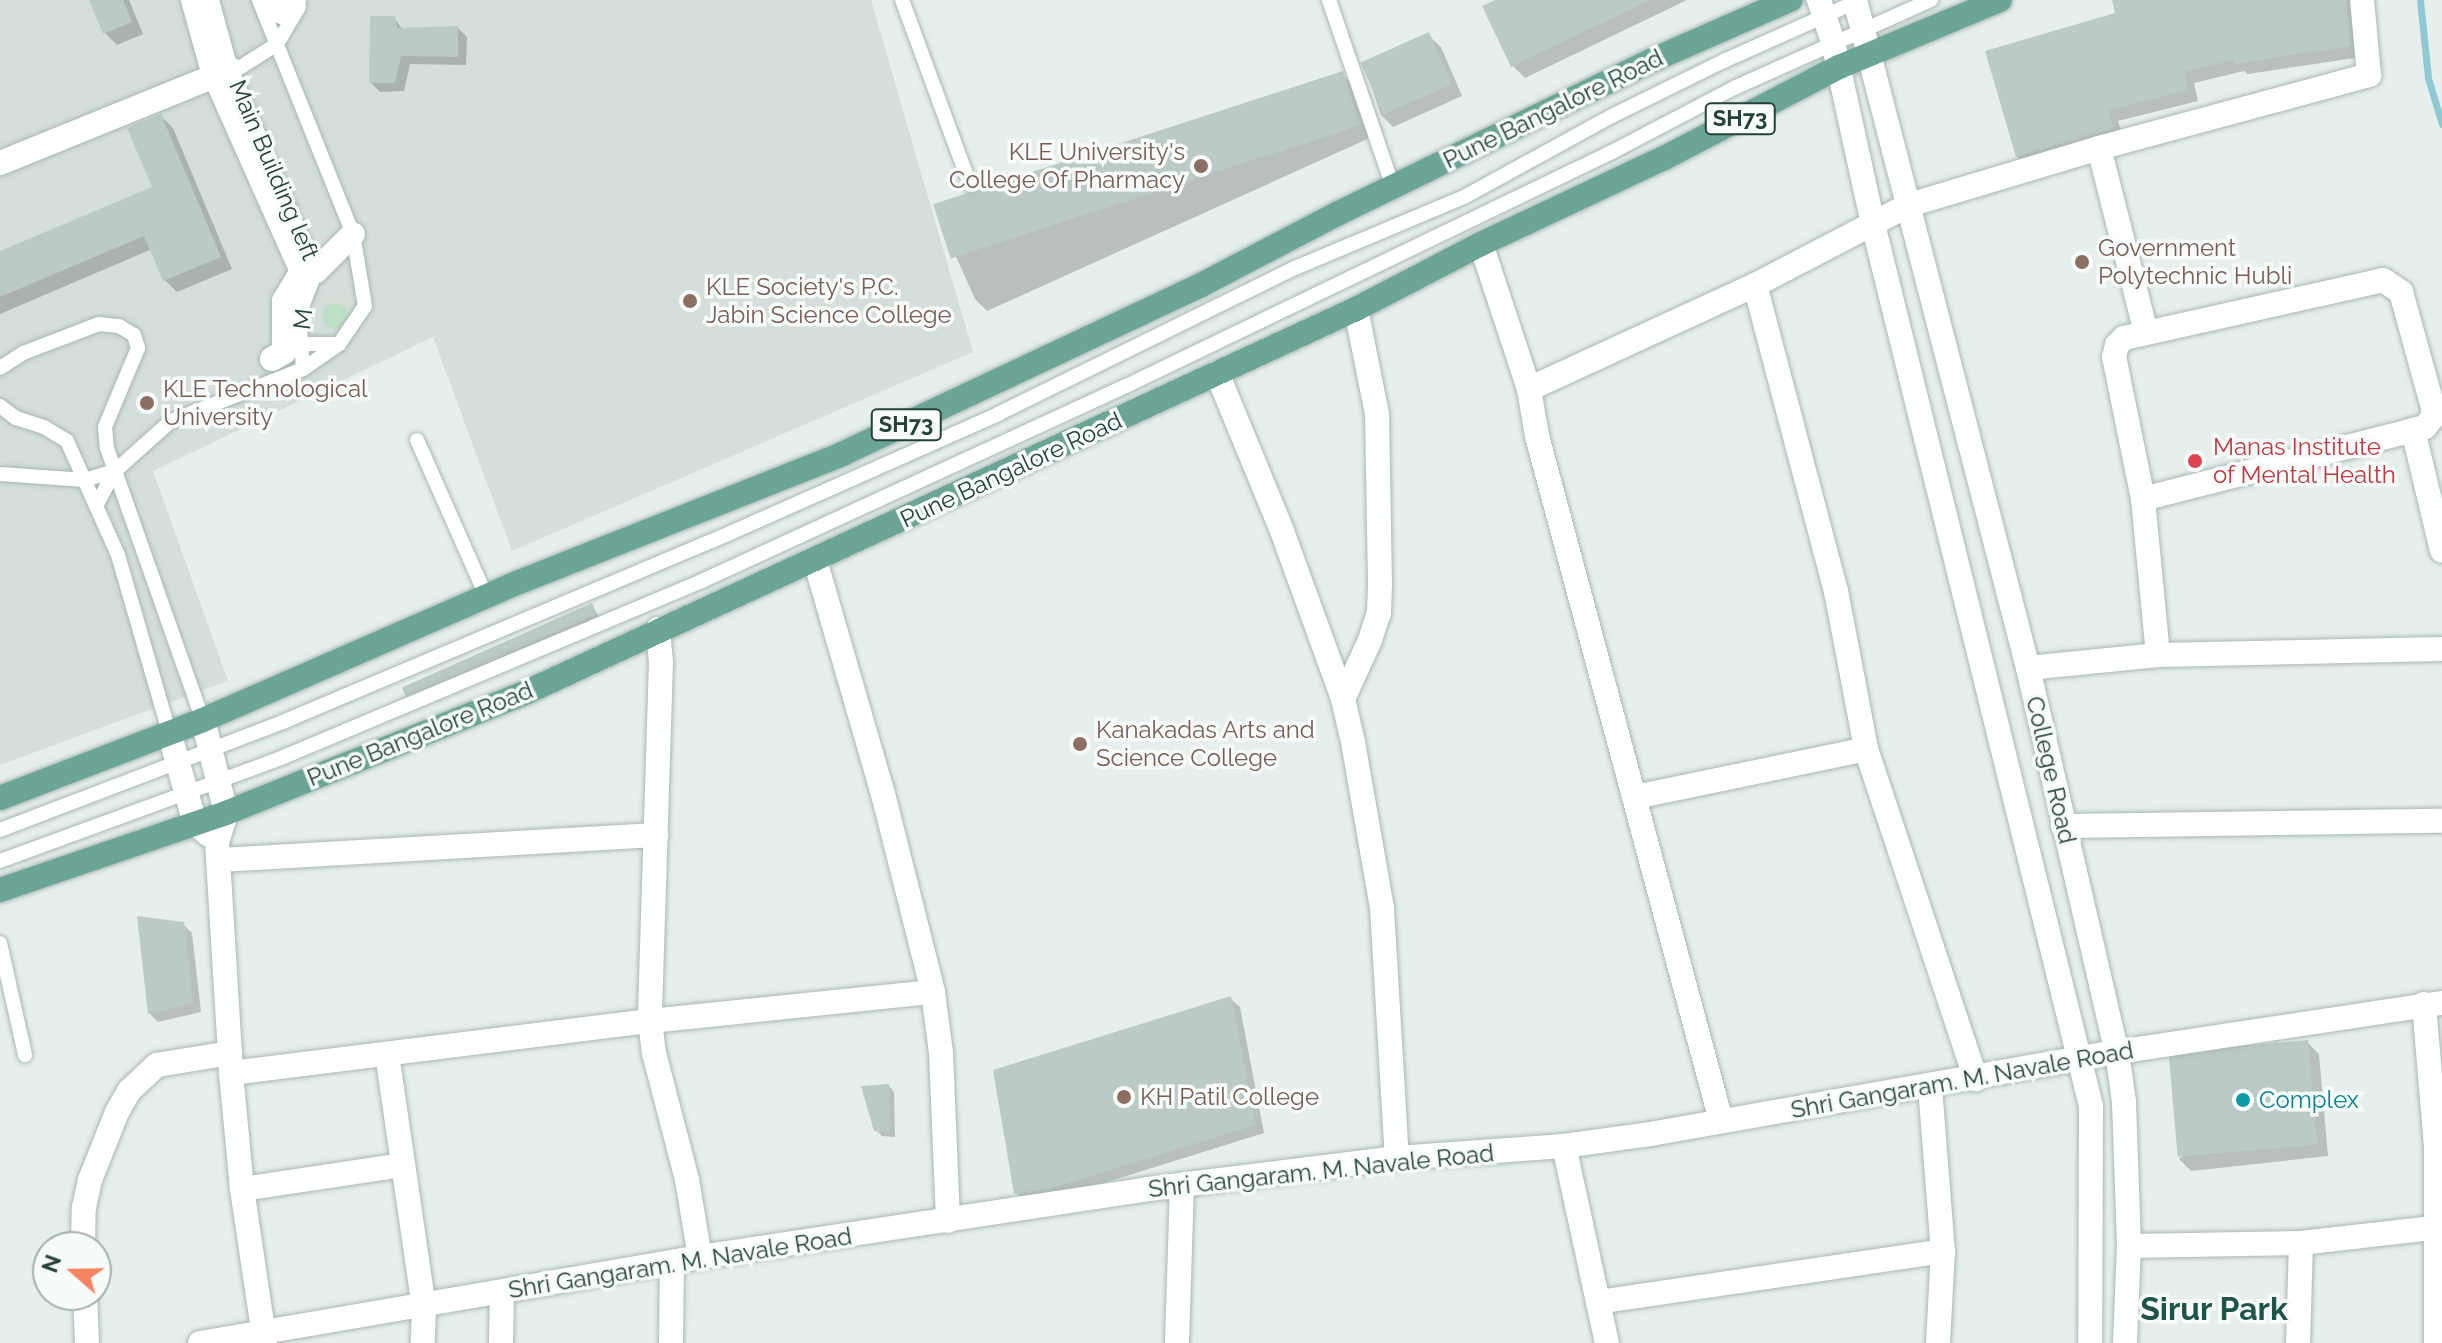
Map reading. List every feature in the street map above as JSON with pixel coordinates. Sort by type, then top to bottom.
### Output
[{"type":"main road","name":"Pune Bangalore Road","points":[[0,798],[203,720],[486,596],[842,454],[1201,285],[1653,60],[1790,0]]},
{"type":"main road","name":"Pune Bangalore Road","points":[[0,890],[226,813],[529,691],[1356,309],[1481,244],[1651,165],[1839,67],[2000,0]]},
{"type":"street","points":[[193,0],[309,271]]},
{"type":"street","points":[[274,0],[282,12],[287,12],[294,0]]},
{"type":"street","points":[[1529,389],[1755,285],[1909,205],[2099,148],[2369,75],[2362,0]]},
{"type":"street","name":"College Road","points":[[1857,1],[2028,668],[2117,1052],[2124,1102],[2129,1246],[2125,1343]]},
{"type":"street","points":[[1822,8],[1833,42],[1873,224],[2091,1106],[2090,1343]]},
{"type":"street","points":[[0,163],[223,73]]},
{"type":"street","points":[[2099,148],[2146,332]]},
{"type":"street","points":[[272,359],[284,352],[284,301],[309,271],[353,234]]},
{"type":"street","points":[[1481,244],[1529,389],[1541,450],[1721,1121]]},
{"type":"street","points":[[2143,499],[2425,427],[2433,417],[2433,407],[2401,292],[2394,284],[2371,280],[2146,332],[2124,338],[2117,345],[2114,357],[2143,499],[2158,655]]},
{"type":"street","points":[[1755,285],[1836,591],[1866,749],[1976,1079]]},
{"type":"street","points":[[1343,699],[1379,613],[1380,584],[1377,414],[1356,309]]},
{"type":"street","points":[[1217,373],[1282,531],[1343,699],[1382,908],[1397,1158]]},
{"type":"street","points":[[2413,430],[2437,508],[2442,551]]},
{"type":"street","points":[[815,560],[883,794],[933,992],[941,1053],[948,1221]]},
{"type":"street","points":[[658,629],[661,662],[650,1021],[658,1075],[687,1180],[700,1257]]},
{"type":"street","points":[[2028,668],[2158,655],[2442,649]]},
{"type":"street","points":[[203,720],[226,813],[218,851],[230,1063],[242,1189],[264,1338]]},
{"type":"street","points":[[169,732],[195,823],[218,851]]},
{"type":"street","points":[[1635,797],[1866,749]]},
{"type":"street","points":[[2063,826],[2442,821]]},
{"type":"street","points":[[218,851],[656,835]]},
{"type":"street","points":[[83,1231],[90,1180],[117,1112],[129,1091],[157,1065],[387,1054],[650,1021],[933,992]]},
{"type":"street","points":[[2433,1003],[2439,1228],[2436,1343]]},
{"type":"street","name":"Shri Gangaram. M. Navale Road","points":[[200,1343],[264,1338],[700,1257],[1182,1185],[1397,1158],[1564,1146],[1930,1087],[2117,1052],[2433,1003]]},
{"type":"street","points":[[387,1054],[424,1307],[423,1343]]},
{"type":"street","points":[[1930,1087],[1943,1251],[1938,1343]]},
{"type":"street","points":[[1564,1146],[1607,1343]]},
{"type":"street","points":[[242,1189],[403,1165]]},
{"type":"street","points":[[1177,1343],[1182,1185]]},
{"type":"street","points":[[2129,1246],[2301,1243],[2439,1228]]},
{"type":"street","points":[[2298,1343],[2301,1243]]},
{"type":"street","points":[[1598,1302],[1943,1251]]},
{"type":"street","points":[[671,1343],[672,1262]]},
{"type":"street","points":[[501,1343],[502,1292]]},
{"type":"street","points":[[86,1311],[87,1343]]},
{"type":"lane","points":[[212,0],[223,73],[277,44],[303,0]]},
{"type":"lane","points":[[96,506],[115,471],[171,421],[303,369],[339,344],[365,306],[353,234],[259,0]]},
{"type":"lane","points":[[902,0],[970,185]]},
{"type":"lane","points":[[1329,0],[1393,187]]},
{"type":"lane","points":[[0,861],[218,781],[613,621],[933,476],[1472,220],[1833,42],[1931,0]]},
{"type":"lane","points":[[0,830],[210,750],[670,559],[998,414],[1295,268],[1464,197],[1612,116],[1822,8],[1857,1]]},
{"type":"lane","name":"M","points":[[303,369],[299,315],[309,271]]},
{"type":"lane","points":[[0,368],[23,353],[99,324],[119,326],[134,335],[138,348],[105,427],[107,448],[203,720]]},
{"type":"lane","points":[[301,344],[339,344]]},
{"type":"lane","points":[[0,406],[16,418],[44,427],[67,441],[118,555],[169,732]]},
{"type":"lane","points":[[417,440],[486,596]]},
{"type":"lane","points":[[0,474],[85,480],[115,471]]},
{"type":"lane","points":[[118,555],[154,579]]},
{"type":"lane","points":[[0,943],[25,1055]]},
{"type":"shaded area","name":"KLE Technological University","points":[[0,0],[871,0],[973,352],[512,551],[433,337],[153,471],[228,681],[0,765]]},
{"type":"green space","points":[[335,303],[344,307],[348,316],[344,325],[335,329],[326,325],[322,316],[326,307]]},
{"type":"building","points":[[89,0],[123,0],[132,22],[103,34]]},
{"type":"building","points":[[1495,0],[1650,0],[1511,67],[1482,6]]},
{"type":"building","points":[[2112,0],[2346,0],[2351,46],[2235,64],[2234,60],[2184,72],[2188,90],[2108,110],[2114,128],[2016,157],[1985,51],[2115,13]]},
{"type":"building","points":[[370,16],[395,16],[397,28],[458,26],[458,57],[401,56],[395,83],[369,83]]},
{"type":"building","points":[[1429,32],[1452,84],[1384,115],[1360,63]]},
{"type":"building","points":[[1343,71],[1361,125],[951,258],[933,204]]},
{"type":"building","points":[[161,114],[221,257],[163,281],[144,236],[0,297],[0,251],[152,187],[127,128]]},
{"type":"building","points":[[592,603],[597,614],[407,699],[402,688]]},
{"type":"building","points":[[137,916],[184,922],[193,1003],[148,1014]]},
{"type":"building","name":"KH Patil College","points":[[1231,996],[1256,1125],[1049,1189],[1014,1194],[993,1070]]},
{"type":"building","name":"Complex","points":[[2308,1040],[2317,1145],[2178,1157],[2169,1052]]},
{"type":"building","points":[[889,1084],[890,1133],[874,1131],[861,1086]]},
{"type":"waterway","points":[[2420,0],[2428,78],[2442,124]]},
{"type":"place","name":"KLE University's College Of Pharmacy","points":[[1201,166]]},
{"type":"place","name":"Government Polytechnic Hubli","points":[[2082,262]]},
{"type":"place","name":"KLE Society's P.C. Jabin Science College","points":[[690,301]]},
{"type":"place","name":"KLE Technological University","points":[[147,403]]},
{"type":"place","name":"Manas Institute of Mental Health","points":[[2195,461]]},
{"type":"place","name":"Kanakadas Arts and Science College","points":[[1080,744]]},
{"type":"place","name":"KH Patil College","points":[[1124,1097]]},
{"type":"place","name":"Complex","points":[[2243,1100]]},
{"type":"district","name":"Sirur Park","points":[[2214,1309]]}]
